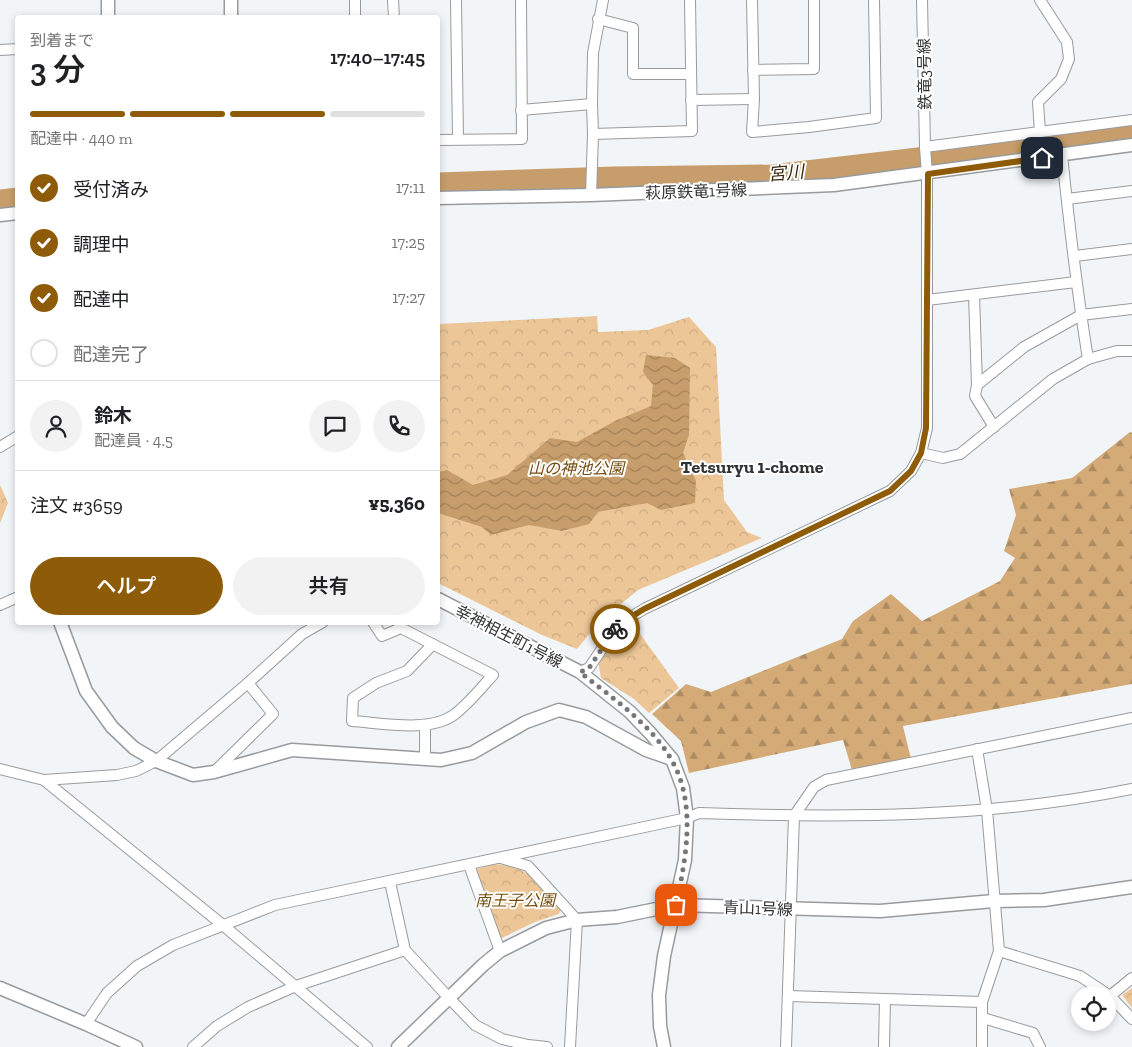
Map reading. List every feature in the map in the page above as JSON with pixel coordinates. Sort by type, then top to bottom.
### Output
[{"type":"street","points":[[108,0],[108,15]]},
{"type":"street","points":[[231,0],[231,15]]},
{"type":"street","points":[[355,0],[356,15]]},
{"type":"street","points":[[393,0],[394,15]]},
{"type":"street","points":[[456,0],[458,138]]},
{"type":"street","points":[[440,140],[458,138],[522,139],[522,0]]},
{"type":"street","points":[[591,192],[593,53],[603,0]]},
{"type":"street","points":[[593,134],[692,131],[690,0]]},
{"type":"street","points":[[752,0],[754,100],[752,132],[876,118],[874,0]]},
{"type":"street","points":[[753,70],[814,69],[814,0]]},
{"type":"street","name":"鉄竜3号線","points":[[921,453],[926,428],[928,174],[925,147],[922,0]]},
{"type":"street","points":[[1040,0],[1067,42],[1069,59],[1061,79],[1038,102],[1040,132]]},
{"type":"street","points":[[598,19],[633,28],[633,74],[690,74]]},
{"type":"street","points":[[0,50],[15,49]]},
{"type":"street","points":[[691,100],[754,100]]},
{"type":"street","points":[[521,110],[592,104]]},
{"type":"street","points":[[925,147],[1132,120]]},
{"type":"street","name":"萩原鉄竜1号線","points":[[440,198],[834,185],[928,174],[1132,145]]},
{"type":"street","points":[[1062,155],[1075,256],[1076,282],[1088,359]]},
{"type":"street","points":[[1067,199],[1132,191]]},
{"type":"street","points":[[0,215],[15,212]]},
{"type":"street","points":[[1075,256],[1132,249]]},
{"type":"street","points":[[927,300],[1076,282]]},
{"type":"street","points":[[974,295],[977,385],[975,396],[994,427]]},
{"type":"street","points":[[977,385],[1024,347],[1081,315],[1132,309]]},
{"type":"street","points":[[580,672],[589,668],[618,625],[662,601],[890,491],[911,471],[921,453],[943,458],[960,454],[1054,379],[1088,359],[1118,351],[1132,351]]},
{"type":"street","points":[[0,447],[15,438]]},
{"type":"street","points":[[0,605],[15,598]]},
{"type":"street","name":"幸神相生町1号線","points":[[440,600],[580,672],[630,712],[672,759],[683,788],[687,818],[685,860],[664,956],[659,995],[660,1026],[664,1047]]},
{"type":"street","points":[[61,625],[86,691],[112,727],[134,748],[156,761],[193,775],[214,772],[292,750],[442,760],[472,752],[526,722],[559,710],[586,717],[646,750],[672,759]]},
{"type":"street","points":[[0,769],[44,780],[117,775],[136,771],[156,761],[248,683],[302,634],[318,625]]},
{"type":"street","points":[[375,625],[382,636],[401,628],[433,644],[493,675],[454,714],[439,723],[425,726],[352,721],[353,698],[376,683],[407,671],[433,644]]},
{"type":"street","points":[[214,772],[273,714],[248,683]]},
{"type":"street","points":[[786,1047],[794,816],[814,788],[826,780],[1132,718]]},
{"type":"street","points":[[425,726],[425,760]]},
{"type":"street","points":[[977,749],[987,810],[999,951],[982,1002],[982,1047]]},
{"type":"street","points":[[44,780],[224,926],[367,1047]]},
{"type":"street","points":[[86,1024],[107,993],[137,966],[173,945],[275,905],[687,818],[700,813],[794,816],[987,810],[1081,799],[1132,789]]},
{"type":"street","points":[[500,858],[528,866],[577,920],[570,1047]]},
{"type":"street","points":[[469,865],[500,951]]},
{"type":"street","points":[[390,882],[404,950],[449,998],[475,1025],[502,1039],[548,1047]]},
{"type":"street","name":"青山1号線","points":[[398,1047],[500,951],[546,928],[577,920],[617,917],[676,905],[880,912],[994,901],[1044,900],[1132,887]]},
{"type":"street","points":[[193,1047],[217,1026],[248,1007],[296,986],[404,950]]},
{"type":"street","points":[[999,951],[1080,976],[1095,986]]},
{"type":"street","points":[[1116,991],[1132,978]]},
{"type":"street","points":[[0,988],[136,1047]]},
{"type":"street","points":[[788,996],[982,1002]]},
{"type":"street","points":[[884,1047],[885,999]]},
{"type":"street","points":[[1116,1002],[1132,1019]]},
{"type":"street","points":[[982,1018],[1034,1032],[1040,1047]]},
{"type":"green space","name":"山の神池公園","points":[[597,316],[598,332],[648,330],[689,317],[716,347],[724,500],[747,532],[762,538],[638,590],[599,622],[577,649],[542,635],[440,584],[440,324]]},
{"type":"green space","points":[[1130,432],[1132,433],[1132,684],[903,726],[911,759],[852,770],[843,740],[689,773],[681,741],[652,714],[686,684],[711,692],[842,639],[853,621],[891,594],[922,621],[1000,581],[1015,558],[1004,551],[1016,515],[1009,489],[1072,478]]},
{"type":"green space","points":[[0,485],[8,503],[0,523]]},
{"type":"green space","points":[[633,624],[679,688],[649,713],[634,699],[601,678],[598,661],[616,637]]},
{"type":"green space","name":"南王子公園","points":[[495,864],[517,869],[533,878],[561,909],[559,914],[535,922],[500,939],[475,874],[477,869]]},
{"type":"green space","points":[[1132,988],[1132,1008],[1122,995]]},
{"type":"water","points":[[646,355],[675,358],[690,368],[689,435],[683,453],[696,481],[695,503],[661,510],[647,503],[598,512],[589,524],[562,531],[529,525],[491,535],[482,527],[440,514],[440,472],[447,470],[473,485],[507,475],[550,438],[577,442],[615,421],[651,406],[653,385],[643,372]]},
{"type":"waterway","name":"宮川","points":[[440,183],[614,177],[772,175],[1132,133]]},
{"type":"waterway","name":"宮川","points":[[0,200],[15,198]]},
{"type":"way so far","points":[[615,629],[589,668],[580,672],[630,712],[672,759],[683,788],[687,818],[685,860],[676,905]]},
{"type":"district","name":"Tetsuryu 1-chome","points":[[752,467]]},
{"type":"route","points":[[615,629],[618,625],[644,609],[890,491],[911,471],[921,453],[926,428],[928,174],[1042,158]]}]
